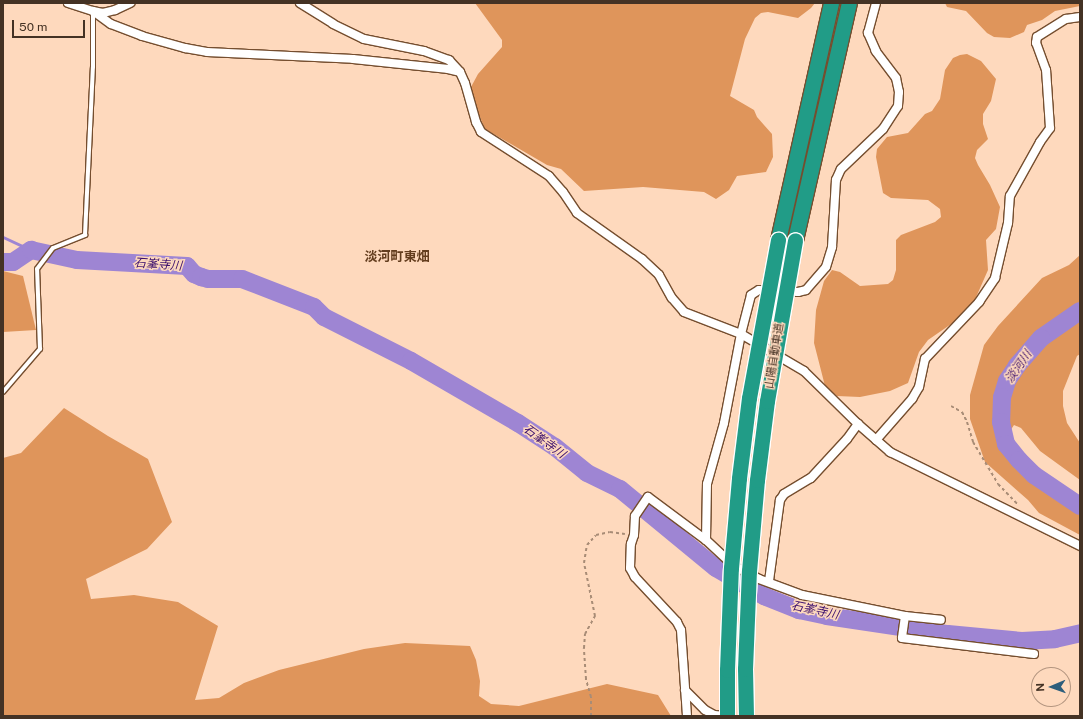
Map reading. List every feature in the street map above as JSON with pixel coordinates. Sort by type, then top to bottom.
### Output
[{"type":"highway","name":"山陽自動車道","points":[[727,716],[727,670],[731,568],[739,478],[749,398],[778,240],[831,3]]},
{"type":"highway","name":"山陽自動車道","points":[[746,716],[745,669],[749,571],[757,480],[770,379],[795,240],[849,3]]},
{"type":"street","points":[[68,3],[77,5],[92,12],[111,24],[142,36],[184,48],[207,52],[353,59],[448,69],[460,72]]},
{"type":"street","points":[[92,12],[103,13],[115,10],[130,3]]},
{"type":"street","points":[[300,3],[333,24],[364,39],[424,51],[449,60],[460,72],[481,132],[489,139],[521,156],[549,176],[563,192],[577,213],[642,259],[659,275],[672,298],[684,312],[741,334],[804,371],[858,424],[890,452],[1080,546]]},
{"type":"street","points":[[706,540],[707,484],[724,423],[741,334],[751,295],[758,290],[798,292],[806,290],[826,267],[832,247],[836,180],[841,169],[883,128],[898,106],[899,92],[896,78],[876,51],[868,33],[876,3]]},
{"type":"street","points":[[876,440],[912,399],[919,387],[925,360],[979,302],[995,278],[1008,223],[1010,196],[1040,142],[1050,128],[1046,70],[1036,43],[1037,37],[1066,19],[1080,17]]},
{"type":"street","points":[[769,581],[780,500],[786,491],[811,478],[847,439],[858,424]]},
{"type":"street","points":[[687,716],[682,630],[678,622],[635,577],[630,568],[631,544],[634,535],[635,516],[648,496],[706,540],[734,566],[759,579],[769,581],[802,595],[905,616],[941,620]]},
{"type":"street","points":[[905,616],[902,638],[1034,654]]},
{"type":"street","points":[[685,690],[705,710],[714,715],[727,716]]},
{"type":"lane","points":[[3,392],[40,349],[37,268],[53,248],[85,236],[93,68],[92,12]]},
{"type":"path","points":[[951,406],[962,412],[976,448],[998,484],[1019,506]]},
{"type":"path","points":[[591,716],[591,697],[586,679],[584,648],[585,634],[595,616],[584,563],[587,545],[596,535],[610,532],[634,535]]},
{"type":"shaded area","points":[[475,3],[815,3],[798,18],[768,12],[761,13],[755,18],[745,39],[730,96],[754,110],[757,117],[772,134],[773,157],[766,172],[737,176],[729,190],[716,199],[704,192],[643,187],[584,191],[561,169],[547,165],[485,129],[474,103],[471,87],[478,74],[502,47],[502,40]]},
{"type":"shaded area","points":[[945,3],[1080,3],[1080,6],[1055,11],[1042,20],[1027,25],[1024,32],[1010,38],[994,37],[987,33],[966,11],[947,7]]},
{"type":"shaded area","points":[[967,54],[981,61],[996,79],[991,101],[983,114],[983,124],[988,139],[977,150],[975,158],[1000,207],[996,229],[986,240],[988,270],[970,311],[928,340],[919,352],[908,383],[890,391],[860,397],[837,396],[825,386],[814,343],[816,310],[824,281],[832,270],[840,272],[860,286],[888,284],[893,280],[896,270],[896,240],[901,235],[935,222],[941,217],[940,209],[928,200],[891,198],[883,193],[876,157],[877,149],[887,137],[908,133],[925,114],[932,111],[940,99],[945,70],[953,58]]},
{"type":"shaded area","points":[[1080,255],[1080,354],[1077,356],[1063,391],[1063,406],[1067,423],[1080,443],[1080,480],[1040,451],[1021,428],[1014,425],[1010,431],[1010,439],[1022,459],[1050,484],[1080,504],[1080,535],[1039,513],[1028,500],[985,462],[970,419],[970,395],[984,345],[998,326],[1042,278],[1069,265]]},
{"type":"shaded area","points":[[3,271],[23,276],[36,330],[3,332]]},
{"type":"shaded area","points":[[64,408],[148,459],[172,522],[147,549],[86,579],[91,599],[134,595],[178,602],[218,626],[195,700],[219,698],[244,683],[279,670],[364,649],[405,643],[470,646],[476,660],[480,681],[479,696],[491,704],[519,706],[607,684],[658,695],[671,716],[3,716],[3,458],[21,453]]},
{"type":"waterway","points":[[3,237],[31,250]]},
{"type":"waterway","name":"石峯寺川","points":[[3,262],[13,262],[31,250],[77,260],[187,266],[194,274],[201,277],[208,279],[242,279],[314,307],[324,317],[411,361],[518,423],[555,447],[587,473],[620,489],[716,568],[764,596],[799,610],[827,616],[948,634],[1022,641],[1055,639],[1080,633]]},
{"type":"waterway","name":"淡河川","points":[[1080,311],[1041,338],[1017,366],[1007,381],[1002,397],[1001,422],[1006,444],[1019,460],[1034,475],[1080,506]]},
{"type":"district","name":"淡河町東畑","points":[[397,257]]}]
